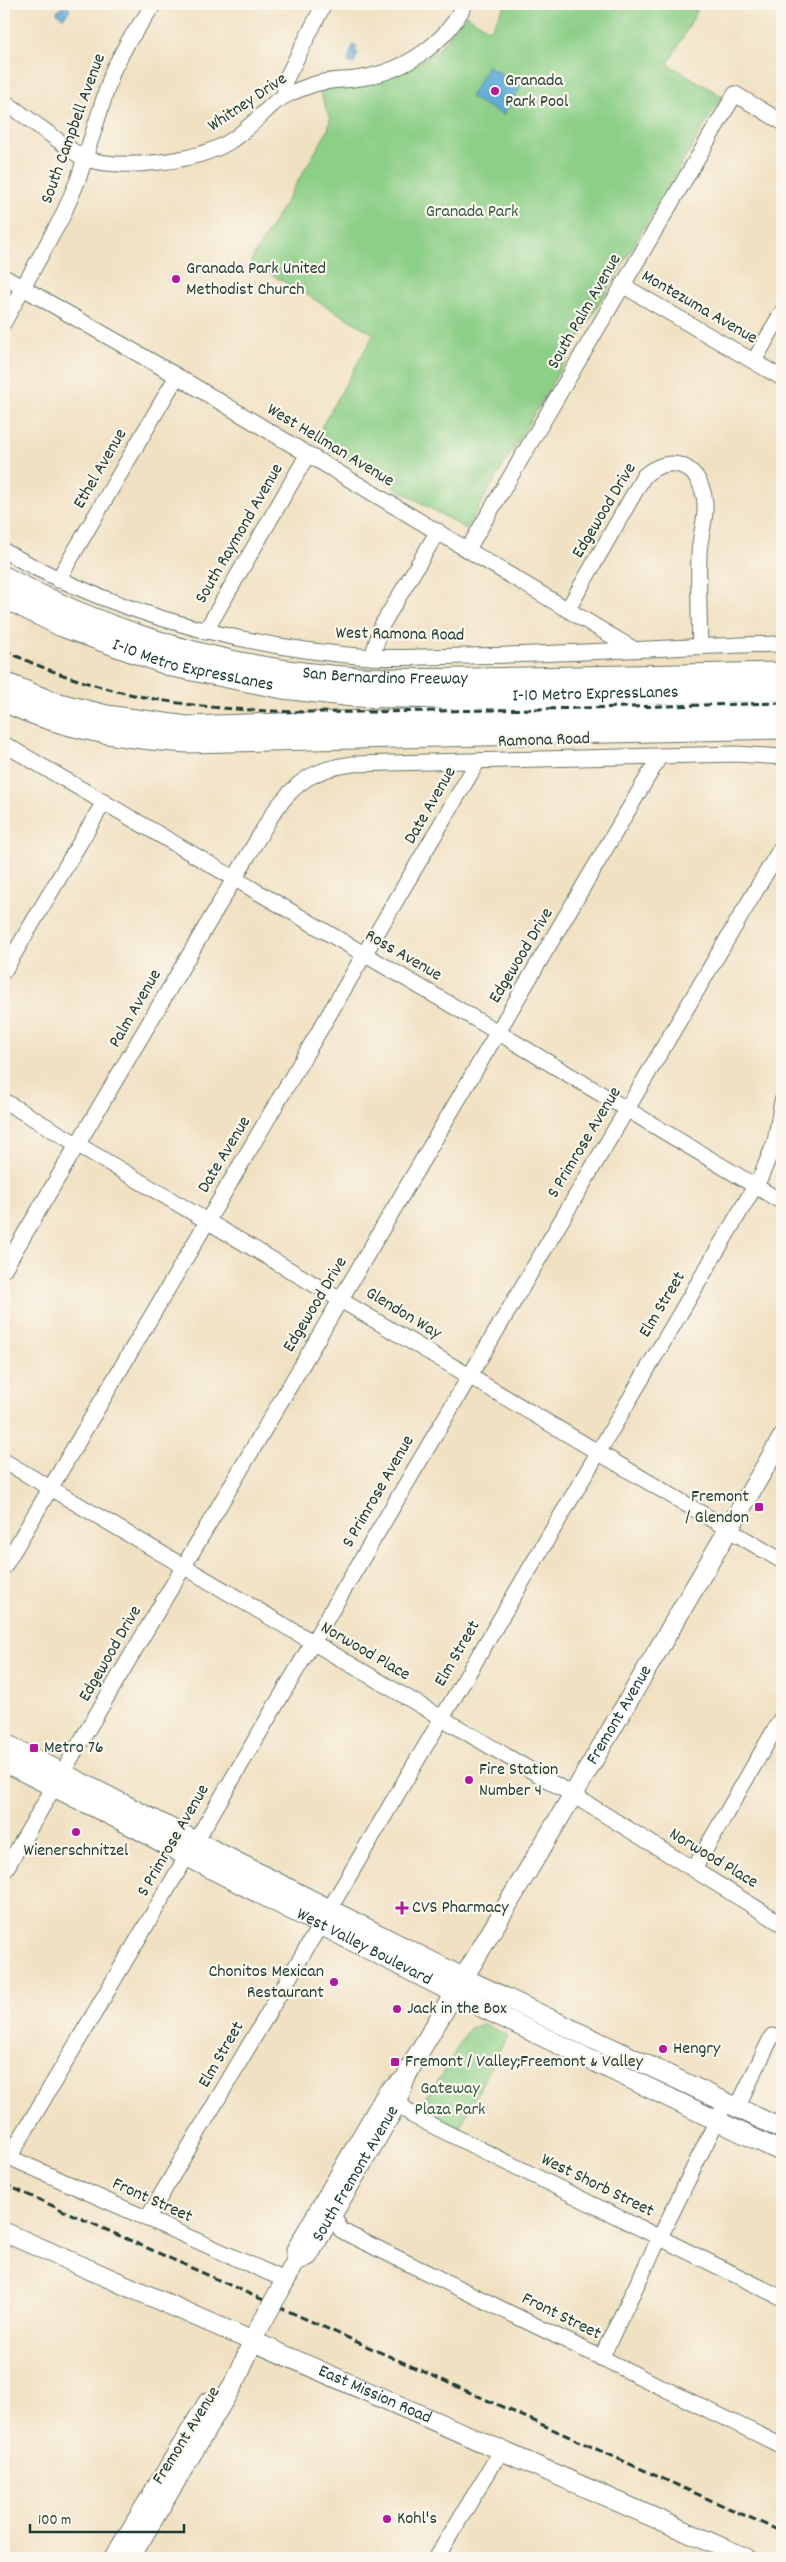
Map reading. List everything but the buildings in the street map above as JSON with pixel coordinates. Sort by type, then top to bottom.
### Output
[{"type":"highway","name":"San Bernardino Freeway","points":[[4,577],[37,595],[129,632],[182,649],[246,664],[313,674],[376,680],[782,673]]},
{"type":"highway","name":"I-10 Metro ExpressLanes","points":[[4,597],[62,626],[117,648],[192,671],[283,688],[400,698],[782,690]]},
{"type":"highway","points":[[610,676],[782,663]]},
{"type":"highway","points":[[192,671],[246,664]]},
{"type":"highway","name":"I-10 Metro ExpressLanes","points":[[4,683],[51,702],[106,716],[187,728],[501,717],[782,711]]},
{"type":"highway","points":[[4,701],[57,722],[87,731],[144,740],[188,742],[782,728]]},
{"type":"highway","points":[[724,729],[782,741]]},
{"type":"main road","name":"Fremont Avenue","points":[[459,1985],[573,1795],[782,1438]]},
{"type":"main road","name":"West Valley Boulevard","points":[[4,1743],[58,1780],[138,1829],[192,1848],[782,2152]]},
{"type":"main road","name":"West Valley Boulevard","points":[[4,1762],[58,1780]]},
{"type":"main road","name":"West Valley Boulevard","points":[[459,1985],[782,2129]]},
{"type":"main road","name":"South Fremont Avenue","points":[[296,2260],[308,2256],[398,2102],[404,2079],[459,1985]]},
{"type":"main road","name":"South Fremont Avenue","points":[[282,2286],[296,2260],[296,2250],[387,2093],[404,2079]]},
{"type":"main road","name":"East Mission Road","points":[[4,2232],[746,2558]]},
{"type":"main road","name":"Fremont Avenue","points":[[130,2558],[238,2376],[251,2342],[282,2286]]},
{"type":"main road","name":"Fremont Avenue","points":[[114,2558],[226,2373],[251,2342]]},
{"type":"street","name":"South Campbell Avenue","points":[[4,322],[62,217],[78,180],[83,157],[113,70],[128,42],[154,4]]},
{"type":"street","points":[[285,96],[286,77],[324,4]]},
{"type":"street","name":"Whitney Drive","points":[[83,157],[112,163],[129,163],[165,160],[210,151],[244,131],[285,96],[316,84],[360,78],[400,67],[434,44],[448,30],[465,4]]},
{"type":"street","name":"South Palm Avenue","points":[[468,550],[735,94],[782,122]]},
{"type":"street","points":[[4,101],[83,157]]},
{"type":"street","name":"West Hellman Avenue","points":[[4,277],[176,376],[636,650]]},
{"type":"street","name":"Montezuma Avenue","points":[[622,285],[782,378]]},
{"type":"street","points":[[754,361],[782,312]]},
{"type":"street","name":"Ethel Avenue","points":[[58,580],[176,376]]},
{"type":"street","name":"South Raymond Avenue","points":[[204,632],[308,454]]},
{"type":"street","name":"Edgewood Drive","points":[[568,609],[644,476],[652,468],[675,463],[686,467],[695,475],[704,498],[699,551],[700,646]]},
{"type":"street","points":[[372,657],[382,626],[438,531]]},
{"type":"street","name":"West Ramona Road","points":[[4,551],[58,580],[152,616],[204,632],[280,647],[372,657],[561,655],[700,646],[782,644]]},
{"type":"street","name":"Ross Avenue","points":[[4,744],[627,1109],[782,1202]]},
{"type":"street","name":"Ramona Road","points":[[310,776],[332,767],[354,764],[736,754],[782,756]]},
{"type":"street","name":"Edgewood Drive","points":[[4,1872],[660,756]]},
{"type":"street","name":"Date Avenue","points":[[4,1567],[478,761]]},
{"type":"street","name":"Palm Avenue","points":[[4,1269],[234,879],[283,800],[292,788],[310,776]]},
{"type":"street","points":[[4,971],[104,802]]},
{"type":"street","name":"S Primrose Avenue","points":[[6,2156],[192,1848],[782,846]]},
{"type":"street","name":"Glendon Way","points":[[4,1101],[782,1561]]},
{"type":"street","name":"Elm Street","points":[[147,2219],[754,1186],[772,1150],[782,1101]]},
{"type":"street","name":"Norwood Place","points":[[4,1461],[573,1795],[782,1924]]},
{"type":"street","points":[[694,1868],[782,1717]]},
{"type":"street","points":[[601,2358],[717,2120],[731,2105],[772,2036]]},
{"type":"street","name":"West Shorb Street","points":[[398,2102],[413,2116],[782,2298]]},
{"type":"street","name":"Front Street","points":[[6,2156],[147,2219],[282,2286]]},
{"type":"street","name":"Front Street","points":[[332,2213],[340,2228],[350,2235],[782,2446]]},
{"type":"street","points":[[436,2558],[501,2450]]},
{"type":"green space","name":"Granada Park","points":[[506,4],[698,4],[695,15],[668,64],[722,96],[466,529],[314,440],[374,334],[250,262],[328,130],[330,119],[319,89],[400,74],[437,51],[466,15],[490,30]]},
{"type":"green space","name":"Gateway Plaza Park","points":[[484,2024],[507,2035],[460,2127],[416,2106],[433,2089],[469,2028]]},
{"type":"water","points":[[64,6],[70,10],[63,18],[56,12]]},
{"type":"water","points":[[353,45],[357,46],[355,52],[358,53],[354,64],[348,62]]},
{"type":"water","name":"Granada Park Pool","points":[[488,66],[521,86],[503,115],[470,97]]},
{"type":"railway","points":[[4,650],[57,673],[110,689],[163,701],[217,708],[271,711],[381,712],[782,703]]},
{"type":"railway","points":[[4,2184],[782,2532]]},
{"type":"place","name":"Granada Park Pool","points":[[495,91]]},
{"type":"place","name":"Granada Park United Methodist Church","points":[[176,279]]},
{"type":"place","name":"Fremont / Glendon","points":[[759,1507]]},
{"type":"place","name":"Metro 76","points":[[34,1748]]},
{"type":"place","name":"Fire Station Number 4","points":[[469,1780]]},
{"type":"place","name":"Wienerschnitzel","points":[[76,1832]]},
{"type":"place","name":"CVS Pharmacy","points":[[402,1908]]},
{"type":"place","name":"Chonitos Mexican Restaurant","points":[[334,1982]]},
{"type":"place","name":"Jack in the Box","points":[[397,2009]]},
{"type":"place","name":"Hengry","points":[[663,2049]]},
{"type":"place","name":"Fremont / Valley;Freemont & Valley","points":[[395,2062]]},
{"type":"place","name":"Kohl's","points":[[387,2519]]}]
